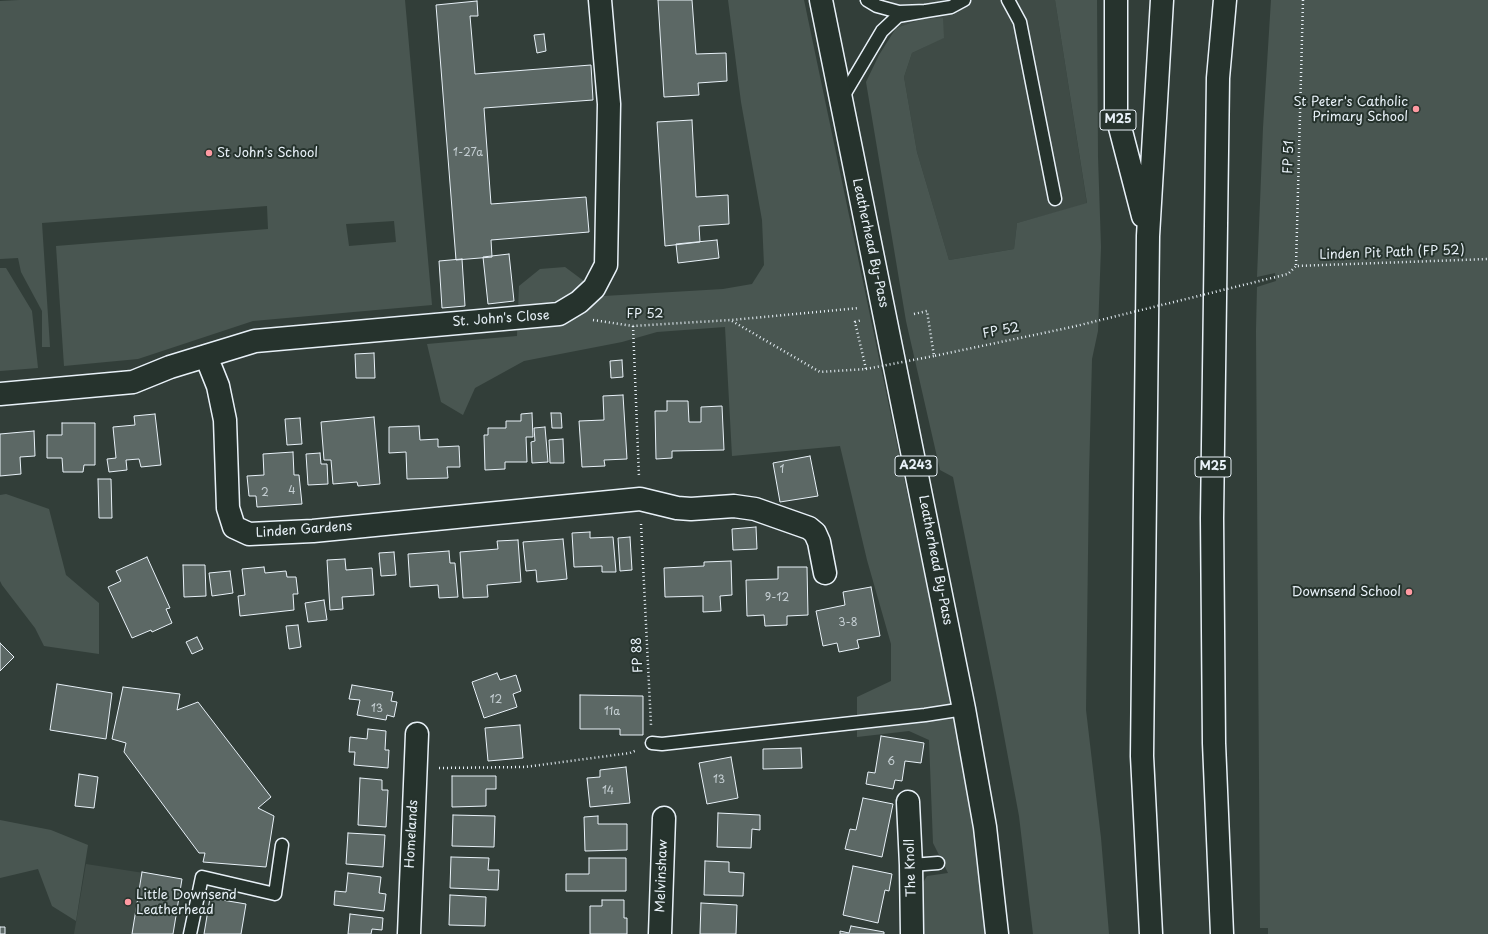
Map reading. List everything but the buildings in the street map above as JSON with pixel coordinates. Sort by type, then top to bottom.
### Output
[{"type":"main road","name":"St. John's Close","points":[[206,356],[254,341],[559,314],[579,302],[594,288],[606,265],[609,104],[600,0]]},
{"type":"main road","name":"Leatherhead By-Pass","points":[[821,0],[964,709],[985,827],[997,934]]},
{"type":"main road","name":"M25","points":[[1116,0],[1116,112],[1148,236]]},
{"type":"main road","name":"M25","points":[[1151,934],[1142,756],[1148,236],[1162,0]]},
{"type":"main road","name":"M25","points":[[1222,934],[1214,744],[1212,518],[1218,78],[1224,0]]},
{"type":"main road","points":[[0,394],[133,382],[170,367],[206,356]]},
{"type":"main road","name":"Linden Gardens","points":[[206,356],[218,386],[226,420],[228,508],[234,527],[249,534],[312,531],[640,499],[677,508],[691,509],[734,506],[755,509],[809,528],[815,533],[819,542],[825,573]]},
{"type":"main road","name":"Homelands","points":[[409,934],[417,734]]},
{"type":"main road","name":"The Knoll","points":[[908,802],[912,934]]},
{"type":"main road","name":"Melvinshaw","points":[[660,934],[664,818]]},
{"type":"lane","points":[[867,0],[877,6],[899,12],[951,7],[964,0]]},
{"type":"lane","points":[[1008,0],[1020,22],[1055,199]]},
{"type":"lane","points":[[841,100],[882,31],[898,16],[926,10]]},
{"type":"lane","points":[[652,743],[662,744],[925,716],[964,709]]},
{"type":"lane","points":[[190,934],[202,877],[275,894],[282,844]]},
{"type":"lane","points":[[911,865],[938,863]]},
{"type":"path","name":"FP 51","points":[[1296,266],[1303,0]]},
{"type":"path","name":"Linden Pit Path (FP 52)","points":[[1296,266],[1488,259]]},
{"type":"path","name":"FP 52","points":[[731,320],[820,372],[866,369],[1072,327],[1288,274],[1296,266]]},
{"type":"path","name":"FP 52","points":[[559,314],[633,326],[731,320],[859,308]]},
{"type":"path","points":[[914,314],[927,311],[934,356]]},
{"type":"path","points":[[862,320],[855,322],[866,369]]},
{"type":"path","name":"FP 88","points":[[633,326],[652,743]]},
{"type":"path","points":[[415,769],[525,767],[630,753],[652,743]]},
{"type":"shaded area","name":"St John's School","points":[[405,0],[432,305],[253,321],[138,359],[64,366],[56,246],[268,229],[267,206],[42,223],[50,347],[42,347],[42,311],[21,272],[18,258],[0,259],[0,1]],"holes":[[[394,221],[396,242],[349,246],[346,224]]]},
{"type":"shaded area","points":[[728,0],[804,0],[958,736],[979,860],[986,934],[919,934],[918,891],[927,876],[948,873],[933,843],[929,740],[909,731],[857,737],[857,697],[891,681],[891,644],[867,560],[840,446],[732,456],[725,327],[657,332],[622,342],[524,361],[475,388],[463,415],[441,402],[427,344],[517,336],[519,286],[540,269],[565,267],[604,296],[723,289],[752,284],[764,265],[762,220],[741,102]]},
{"type":"shaded area","points":[[890,0],[1055,0],[1087,204],[1017,223],[1014,249],[949,260],[917,152],[904,77],[912,53],[943,38],[922,19],[896,28]]},
{"type":"shaded area","points":[[1055,0],[1097,0],[1098,157],[1101,247],[1098,331],[1092,359],[1086,710],[1101,838],[1109,934],[1033,934],[1019,816],[997,698],[953,477],[940,470],[906,321],[866,82],[879,55],[896,28],[922,19],[943,18],[944,38],[912,53],[904,77],[917,152],[949,260],[1014,249],[1017,223],[1087,203]]},
{"type":"shaded area","points":[[1271,0],[1488,0],[1488,934],[1268,934],[1268,928],[1260,928],[1256,331],[1257,287],[1276,281],[1275,273],[1257,277],[1263,128]]},
{"type":"shaded area","points":[[0,268],[6,268],[32,311],[38,368],[0,371]]},
{"type":"shaded area","points":[[6,494],[49,509],[66,575],[99,603],[99,654],[44,646],[35,628],[2,585],[0,581],[0,495]]},
{"type":"shaded area","points":[[0,820],[51,830],[88,845],[76,921],[52,906],[38,869],[0,878]]},
{"type":"shaded area","name":"Little Downsend Leatherhead","points":[[86,864],[182,879],[173,934],[74,934]]},
{"type":"place","name":"St Peter's Catholic Primary School","points":[[1416,109]]},
{"type":"place","name":"St John's School","points":[[209,153]]},
{"type":"place","name":"Downsend School","points":[[1409,592]]},
{"type":"place","name":"Little Downsend Leatherhead","points":[[128,902]]}]
